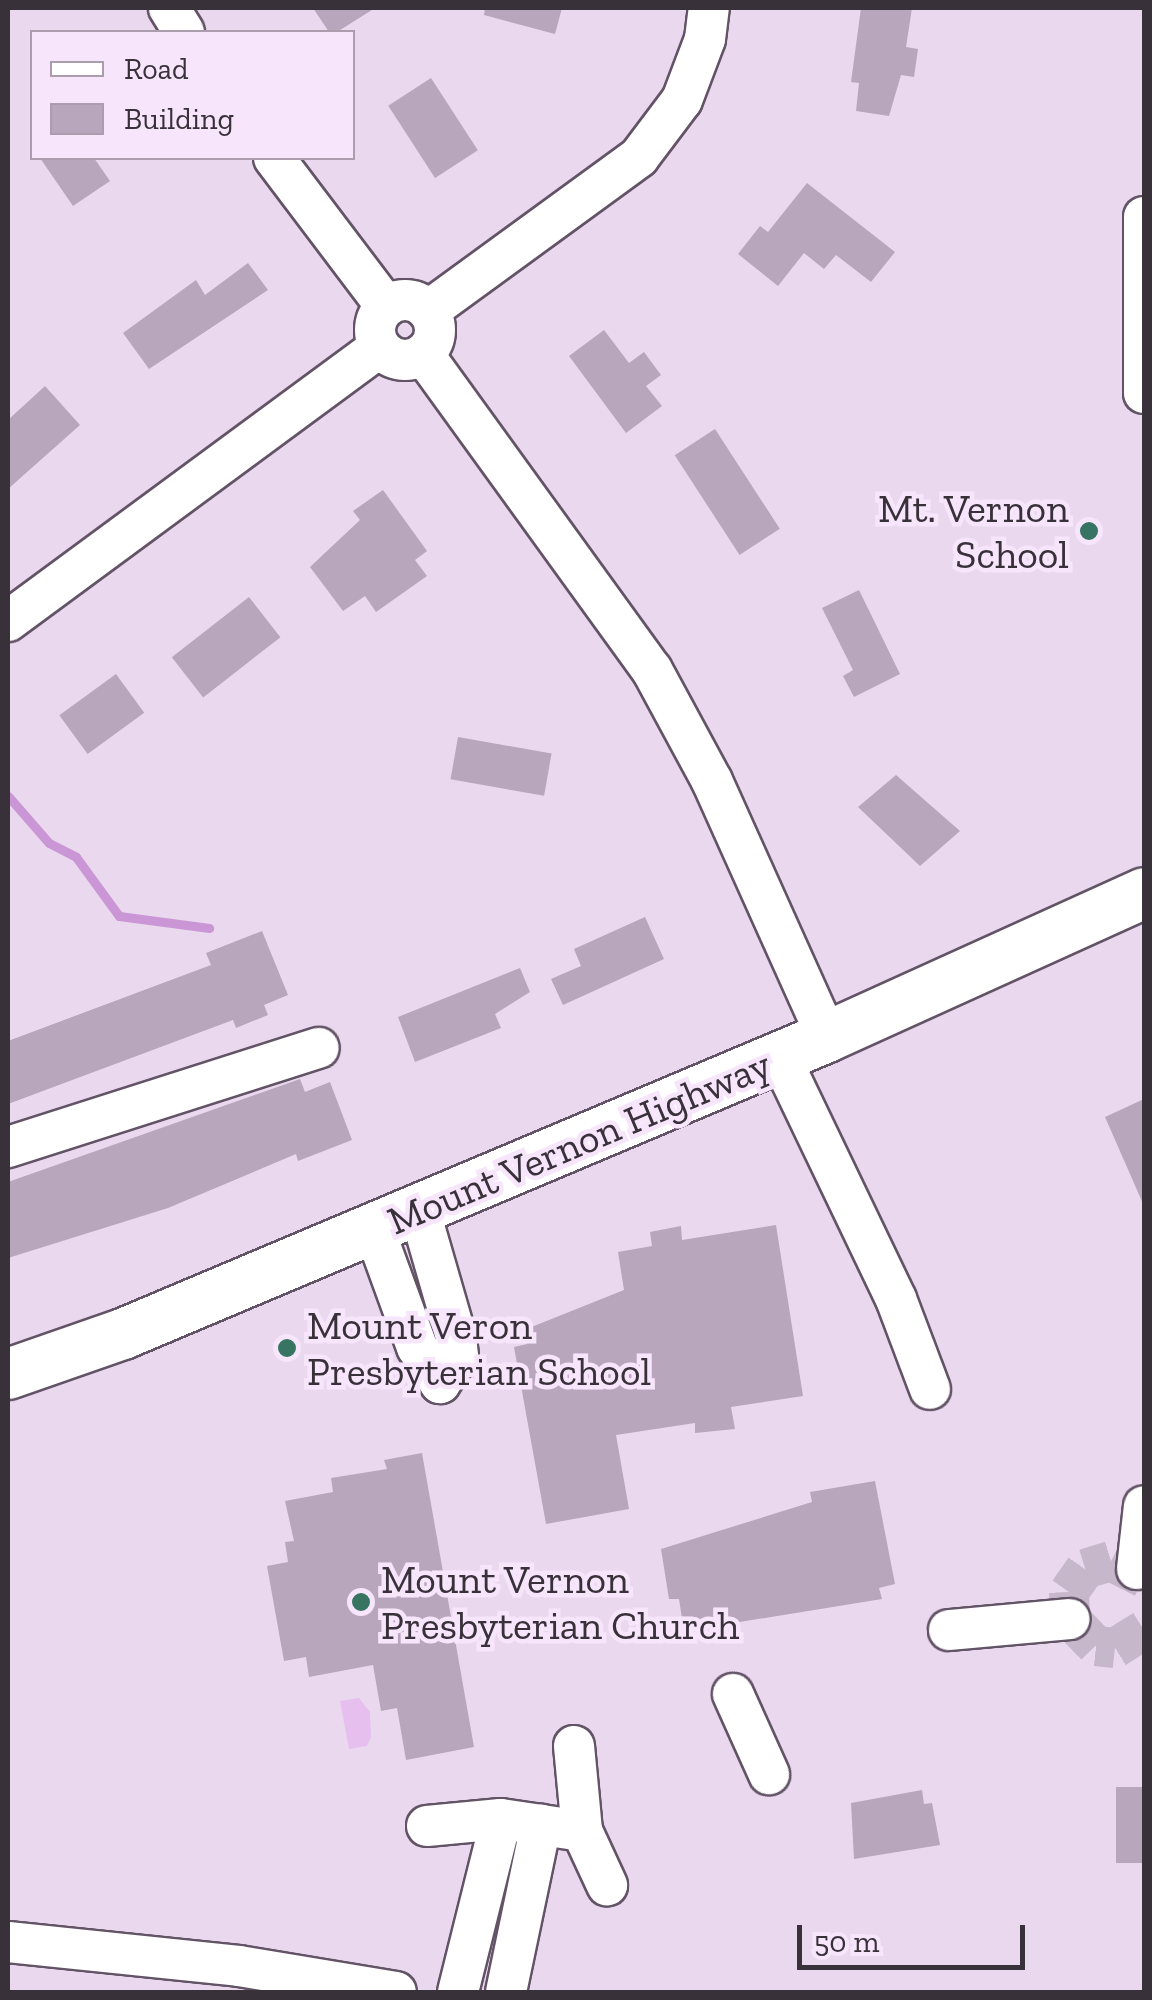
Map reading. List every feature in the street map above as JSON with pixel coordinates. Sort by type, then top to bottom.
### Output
[{"type":"main road","name":"Mount Vernon Highway","points":[[8,1374],[123,1334],[827,1037],[1138,893]]},
{"type":"street","points":[[169,8],[183,30]]},
{"type":"street","points":[[428,311],[639,158],[682,100],[705,40],[708,8]]},
{"type":"street","points":[[276,160],[386,306]]},
{"type":"street","points":[[1144,216],[1144,393]]},
{"type":"street","points":[[379,347],[376,322],[386,306],[414,300],[428,311],[434,331],[423,354]]},
{"type":"street","points":[[379,347],[399,360],[423,354]]},
{"type":"street","points":[[8,622],[379,347]]},
{"type":"street","points":[[423,354],[652,670],[712,781],[827,1037]]},
{"type":"street","points":[[8,1147],[318,1048]]},
{"type":"street","points":[[780,1057],[896,1299],[930,1389]]},
{"type":"street","points":[[374,1228],[417,1346],[440,1383],[458,1356],[456,1337],[419,1210]]},
{"type":"street","points":[[1137,1570],[1144,1506]]},
{"type":"street","points":[[949,1630],[1070,1619]]},
{"type":"street","points":[[732,1694],[768,1774]]},
{"type":"street","points":[[574,1746],[582,1831],[608,1885]]},
{"type":"street","points":[[426,1826],[501,1819],[582,1831]]},
{"type":"street","points":[[458,1992],[501,1819]]},
{"type":"street","points":[[506,1992],[541,1824]]},
{"type":"street","points":[[8,1942],[239,1966],[396,1992]]},
{"type":"shaded area","points":[[359,1698],[370,1712],[371,1737],[367,1746],[349,1749],[340,1701]]},
{"type":"building","points":[[313,8],[375,8],[340,30],[328,30]]},
{"type":"building","points":[[485,8],[562,8],[555,34],[484,15]]},
{"type":"building","points":[[861,8],[912,8],[906,47],[918,49],[914,77],[901,75],[889,116],[856,111],[859,83],[851,82]]},
{"type":"building","points":[[431,78],[478,150],[435,178],[388,106]]},
{"type":"building","points":[[41,160],[95,160],[110,181],[73,206]]},
{"type":"building","points":[[807,183],[895,252],[871,282],[836,255],[824,269],[804,253],[778,286],[738,254],[760,226],[768,232]]},
{"type":"building","points":[[248,263],[268,290],[149,369],[123,333],[196,280],[205,295]]},
{"type":"building","points":[[604,330],[629,363],[644,352],[661,375],[646,386],[662,406],[626,433],[569,356]]},
{"type":"building","points":[[45,386],[80,425],[8,489],[8,420]]},
{"type":"building","points":[[715,429],[780,529],[740,555],[675,455]]},
{"type":"building","points":[[383,490],[427,551],[415,560],[427,576],[376,612],[365,596],[343,611],[310,567],[360,520],[353,511]]},
{"type":"building","points":[[859,590],[900,674],[854,697],[843,676],[853,670],[822,608]]},
{"type":"building","points":[[249,597],[280,637],[203,698],[172,657]]},
{"type":"building","points":[[116,674],[144,713],[88,754],[59,715]]},
{"type":"building","points":[[458,737],[552,753],[544,796],[451,779]]},
{"type":"building","points":[[896,775],[960,831],[920,866],[858,807]]},
{"type":"building","points":[[645,917],[664,959],[563,1005],[551,979],[581,966],[574,949]]},
{"type":"building","points":[[262,931],[288,995],[264,1005],[268,1015],[236,1028],[233,1020],[8,1104],[8,1041],[211,965],[206,953]]},
{"type":"building","points":[[520,968],[530,992],[495,1014],[501,1028],[415,1062],[398,1017]]},
{"type":"building","points":[[300,1079],[305,1092],[330,1082],[352,1140],[298,1161],[296,1154],[168,1208],[8,1258],[8,1182]]},
{"type":"building","points":[[1144,1099],[1144,1206],[1105,1117]]},
{"type":"building","points":[[776,1225],[803,1396],[731,1407],[735,1429],[695,1433],[695,1423],[616,1435],[629,1509],[546,1524],[514,1347],[527,1344],[524,1330],[624,1290],[618,1252],[652,1246],[650,1232],[681,1226],[682,1240]]},
{"type":"building","name":"Mount Vernon Presbyterian Church","points":[[422,1453],[474,1747],[406,1760],[397,1708],[381,1711],[373,1665],[309,1677],[306,1657],[284,1661],[267,1566],[288,1562],[285,1542],[294,1541],[285,1501],[333,1492],[331,1478],[387,1469],[384,1460]]},
{"type":"building","points":[[875,1481],[895,1584],[879,1588],[882,1599],[684,1631],[679,1599],[669,1599],[661,1549],[812,1502],[810,1492]]},
{"type":"building","points":[[1116,1787],[1144,1787],[1144,1863],[1116,1863]]},
{"type":"building","points":[[922,1790],[924,1804],[932,1803],[940,1845],[854,1859],[851,1803]]},
{"type":"waterway","points":[[8,796],[49,843],[76,857],[119,916],[209,928]]},
{"type":"tunnel","points":[[1144,1578],[1111,1561],[1085,1569],[1069,1592],[1070,1619],[1096,1646],[1115,1648],[1144,1630]]},
{"type":"place","name":"Mt. Vernon School","points":[[1089,531]]},
{"type":"place","name":"Mount Veron Presbyterian School","points":[[287,1348]]},
{"type":"place","name":"Mount Vernon Presbyterian Church","points":[[361,1602]]}]
